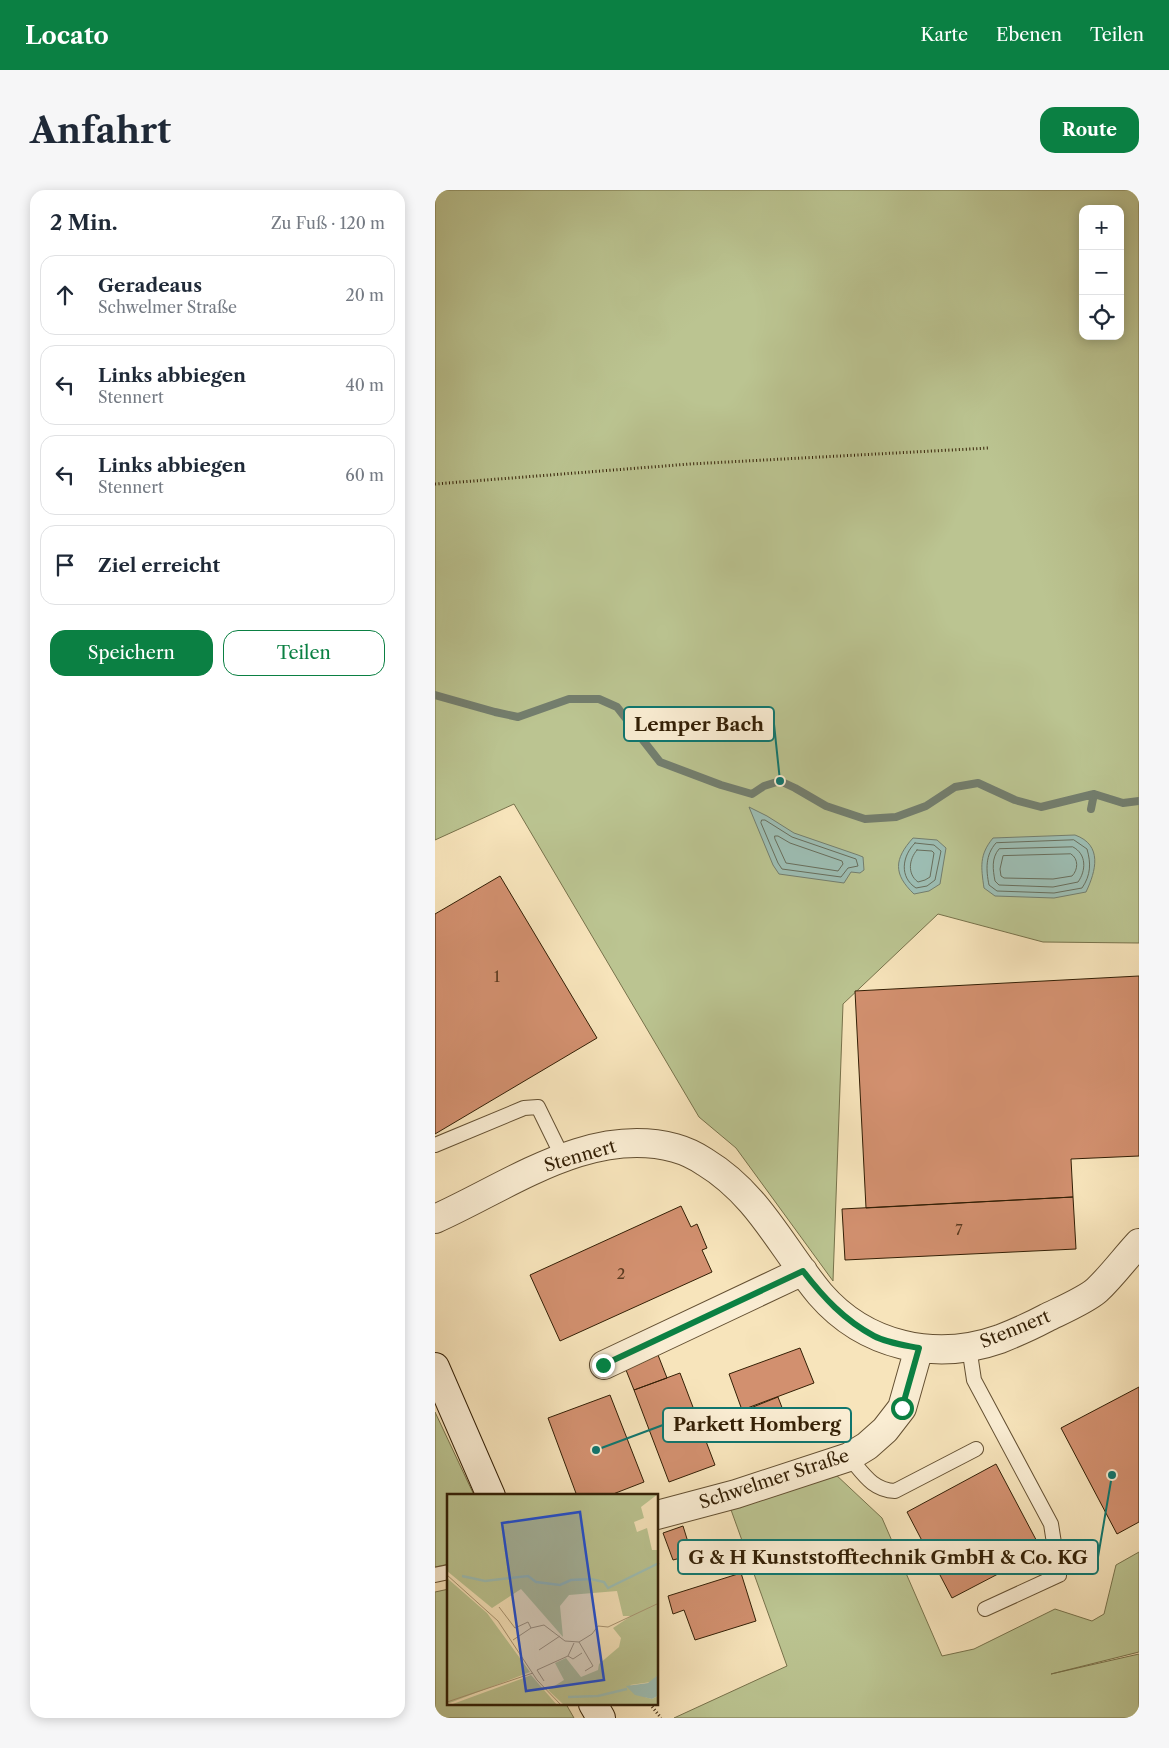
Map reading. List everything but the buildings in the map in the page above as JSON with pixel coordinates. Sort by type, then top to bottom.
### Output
[{"type":"street","name":"Stennert","points":[[435,1219],[461,1208],[532,1171],[563,1158],[613,1144],[642,1143],[675,1148],[693,1154],[722,1172],[743,1191],[764,1216],[821,1294],[842,1315],[875,1336],[919,1348],[943,1350],[969,1347],[999,1339],[1028,1327],[1096,1291],[1139,1243]]},
{"type":"street","points":[[603,1365],[803,1271]]},
{"type":"street","name":"Schwelmer Straße","points":[[659,1514],[736,1494],[849,1457],[867,1446],[885,1430],[902,1408],[919,1348]]},
{"type":"street","points":[[435,1367],[490,1494]]},
{"type":"street","points":[[594,1706],[601,1718]]},
{"type":"lane","points":[[435,1145],[524,1108],[538,1107],[563,1158]]},
{"type":"lane","points":[[969,1347],[973,1380],[1051,1524],[1059,1576],[985,1609]]},
{"type":"lane","points":[[849,1457],[872,1484],[885,1491],[895,1491],[976,1448]]},
{"type":"path","points":[[435,484],[691,464],[989,448]]},
{"type":"path","points":[[652,1706],[661,1718]]},
{"type":"green space","points":[[435,190],[1139,190],[1139,943],[1043,942],[938,914],[843,1004],[833,1281],[736,1148],[699,1117],[514,804],[435,840]]},
{"type":"green space","points":[[435,1412],[474,1494],[447,1494],[447,1564],[435,1567]]},
{"type":"green space","points":[[834,1473],[882,1518],[942,1656],[974,1649],[1055,1609],[1092,1621],[1104,1614],[1116,1565],[1139,1552],[1139,1652],[1051,1674],[1139,1654],[1139,1718],[674,1718],[787,1666],[730,1507]]},
{"type":"green space","points":[[447,1589],[447,1706],[567,1706],[574,1718],[435,1718],[435,1592]]},
{"type":"water","points":[[749,807],[794,833],[863,857],[864,870],[860,873],[851,872],[844,883],[779,874],[773,865]]},
{"type":"water","points":[[1075,835],[1084,839],[1090,845],[1095,859],[1092,876],[1086,892],[1054,898],[995,896],[984,888],[982,874],[983,856],[993,838]]},
{"type":"water","points":[[913,838],[937,840],[946,848],[940,884],[929,891],[914,894],[902,880],[899,873],[899,860]]},
{"type":"waterway","points":[[435,695],[518,717],[569,699],[599,699],[617,707],[660,762],[721,785],[752,794],[764,786],[780,781],[826,806],[865,819],[896,817],[926,806],[955,787],[978,783],[1015,800],[1041,807],[1094,794],[1123,803],[1139,801]]},
{"type":"waterway","points":[[1091,809],[1094,794]]},
{"type":"place","name":"Lemper Bach","points":[[780,781]]},
{"type":"place","name":"Parkett Homberg","points":[[596,1450]]},
{"type":"place","name":"G & H Kunststofftechnik GmbH & Co. KG","points":[[1112,1475]]},
{"type":"route","points":[[603,1365],[803,1271],[821,1294],[842,1315],[875,1336],[919,1348],[902,1408]]}]
